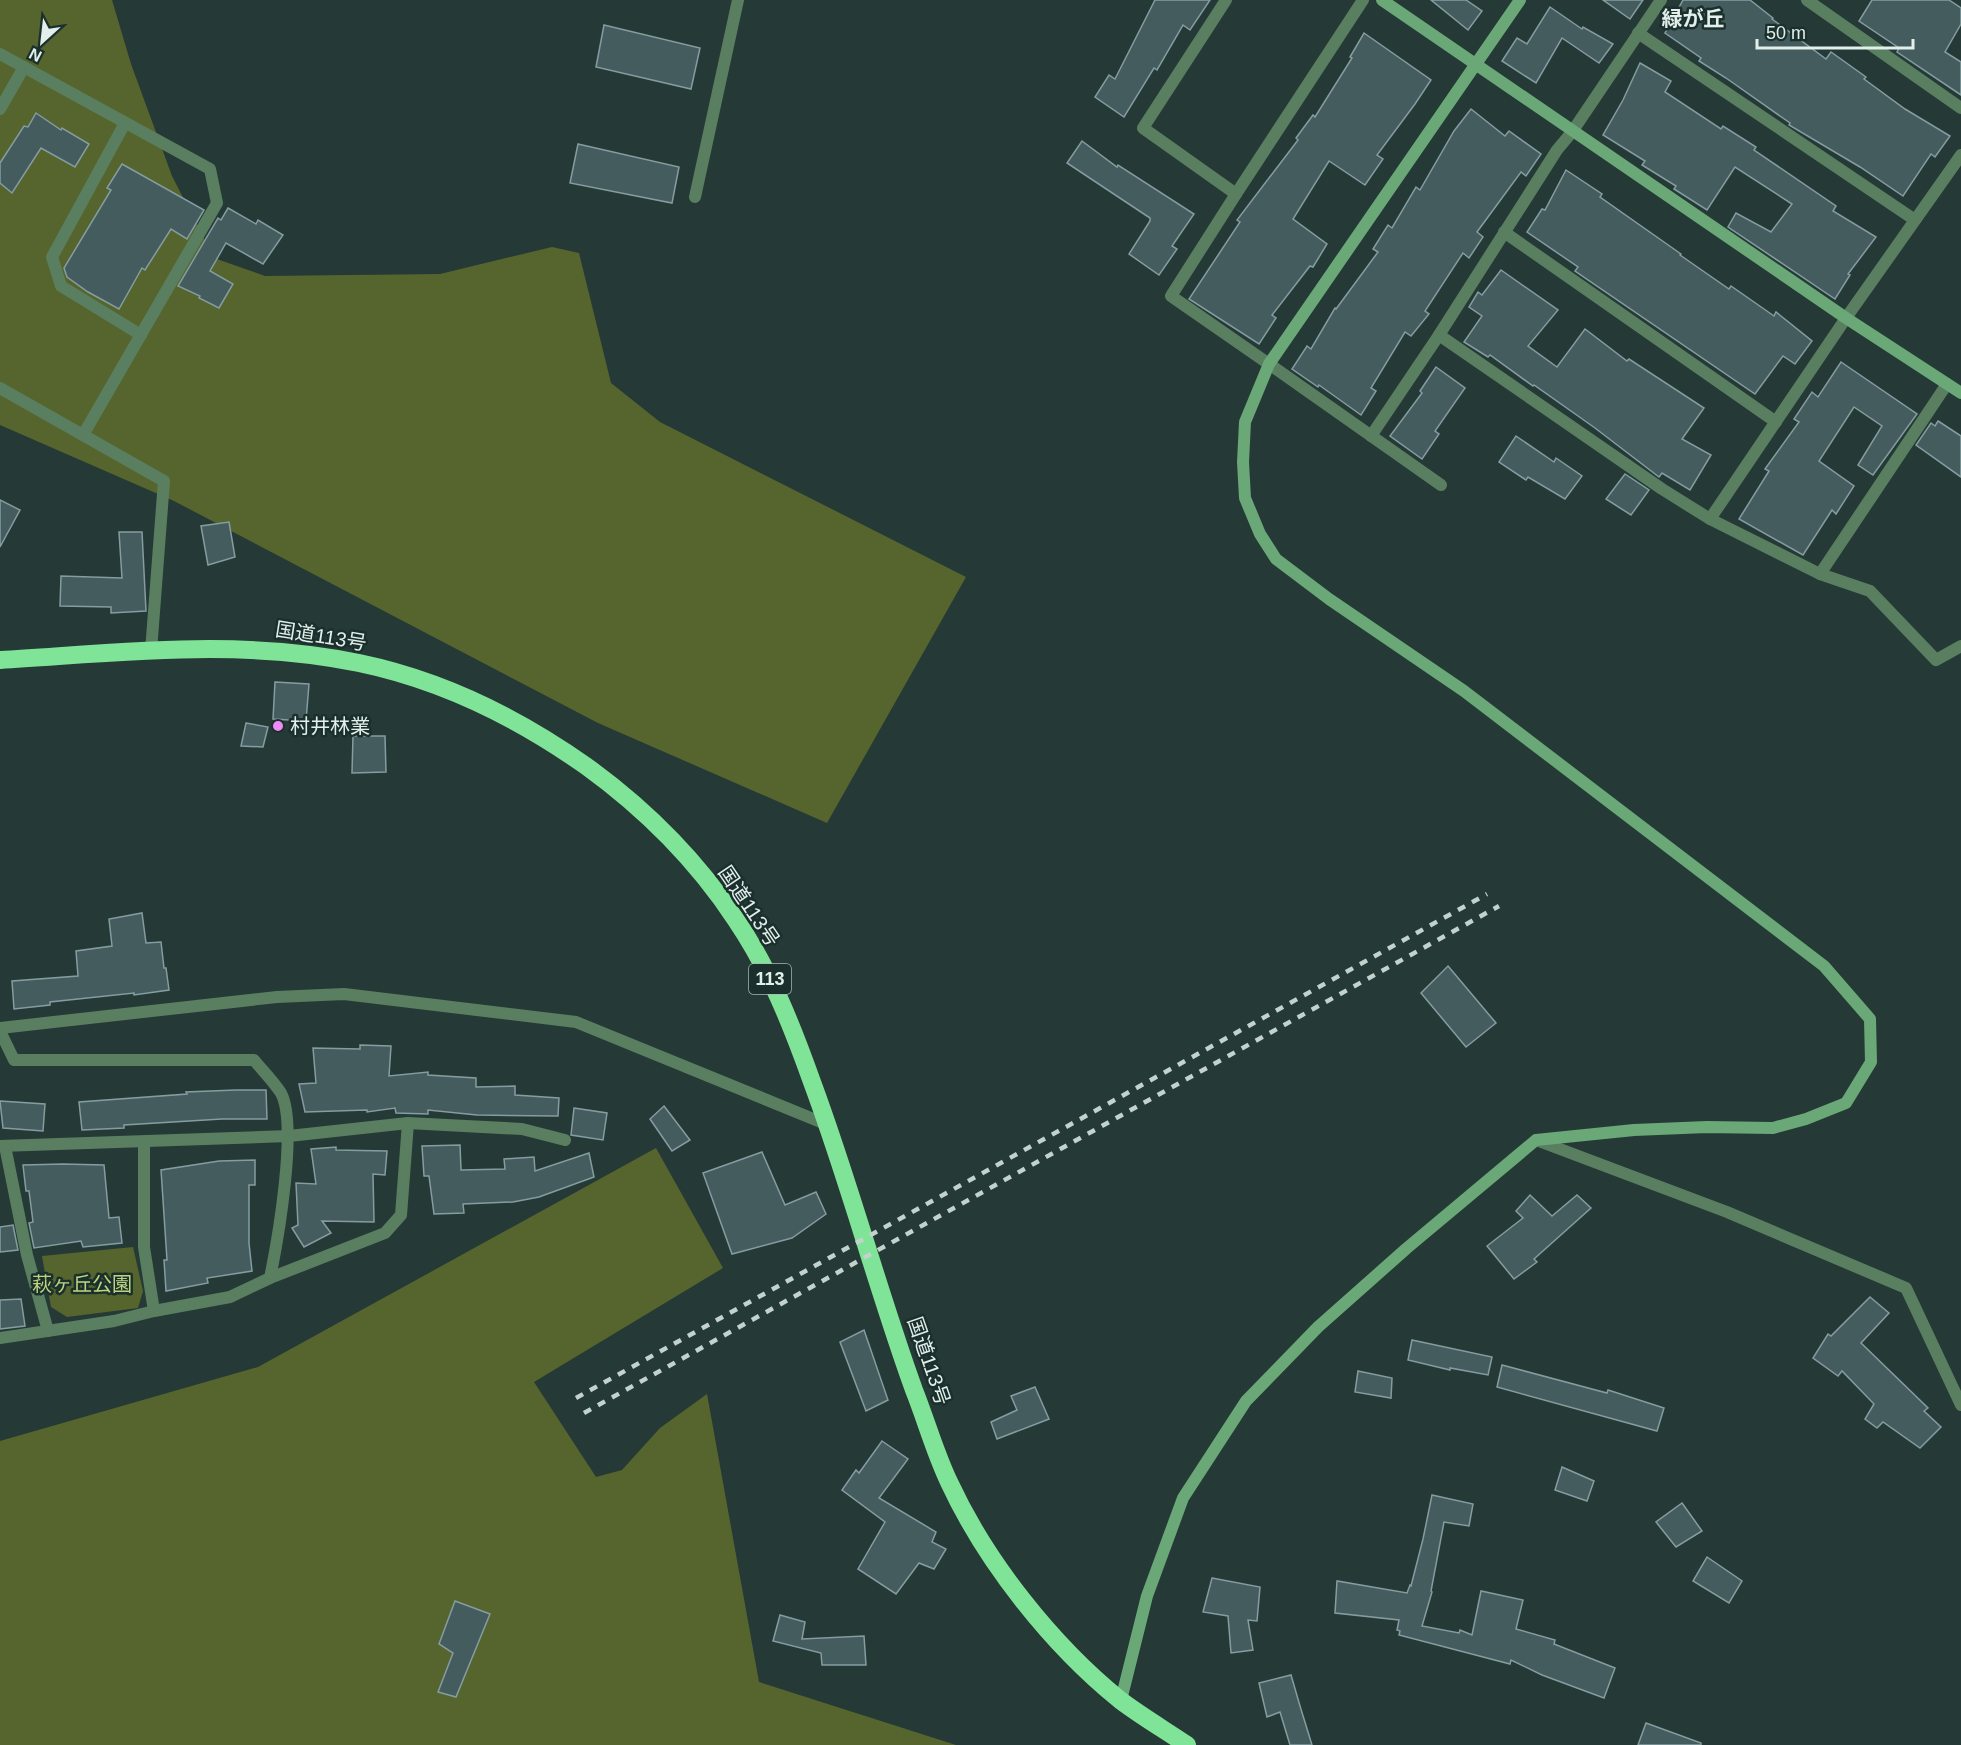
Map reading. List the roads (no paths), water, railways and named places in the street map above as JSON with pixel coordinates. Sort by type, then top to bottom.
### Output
[{"type":"highway","name":"国道113号","points":[[0,660],[151,651],[260,649],[360,663],[442,688],[488,706],[566,752],[604,779],[640,810],[709,883],[736,920],[782,1002],[828,1125],[903,1359],[948,1481],[978,1535],[1042,1624],[1121,1700],[1187,1745]]},
{"type":"street","points":[[695,197],[738,0]]},
{"type":"street","points":[[1226,0],[1143,128],[1236,194]]},
{"type":"street","points":[[1364,0],[1171,296],[1441,485]]},
{"type":"street","points":[[1382,0],[1846,318],[1961,393]]},
{"type":"street","points":[[1121,1700],[1147,1596],[1183,1498],[1246,1401],[1318,1327],[1407,1248],[1536,1140],[1634,1130],[1707,1127],[1773,1128],[1806,1119],[1846,1103],[1871,1062],[1870,1019],[1824,966],[1464,691],[1329,600],[1276,559],[1260,534],[1245,498],[1243,462],[1245,422],[1269,364],[1520,0]]},
{"type":"street","points":[[1371,436],[1439,335],[1557,150],[1572,132],[1661,0]]},
{"type":"street","points":[[1807,0],[1961,108]]},
{"type":"street","points":[[1638,33],[1915,220]]},
{"type":"street","points":[[0,54],[210,169],[217,203],[83,435]]},
{"type":"street","points":[[0,109],[24,67]]},
{"type":"street","points":[[125,123],[52,257],[61,286],[141,334]]},
{"type":"street","points":[[1710,519],[1846,318],[1961,155]]},
{"type":"street","points":[[1504,232],[1776,422]]},
{"type":"street","points":[[1439,335],[1662,489],[1710,519],[1820,574],[1870,591],[1936,660],[1961,646]]},
{"type":"street","points":[[1820,574],[1947,384]]},
{"type":"street","points":[[0,388],[165,481],[151,651]]},
{"type":"street","points":[[270,1278],[276,1249],[289,1136],[282,1094],[254,1060],[14,1060],[0,1030],[277,998],[344,994],[576,1022],[828,1125]]},
{"type":"street","points":[[0,1338],[114,1321],[230,1297],[270,1278],[386,1233],[401,1215],[408,1122]]},
{"type":"street","points":[[48,1331],[27,1255],[3,1146],[289,1136],[408,1122],[522,1129],[566,1140]]},
{"type":"street","points":[[1536,1140],[1727,1212],[1906,1288],[1961,1404]]},
{"type":"street","points":[[144,1142],[144,1248],[154,1311]]},
{"type":"railway","points":[[576,1398],[1487,894]]},
{"type":"railway","points":[[584,1413],[1499,906]]},
{"type":"place","name":"村井林業","points":[[278,726]]},
{"type":"district","name":"緑が丘","points":[[1693,19]]},
{"type":"park label","name":"萩ヶ丘公園","points":[[82,1284]]}]
